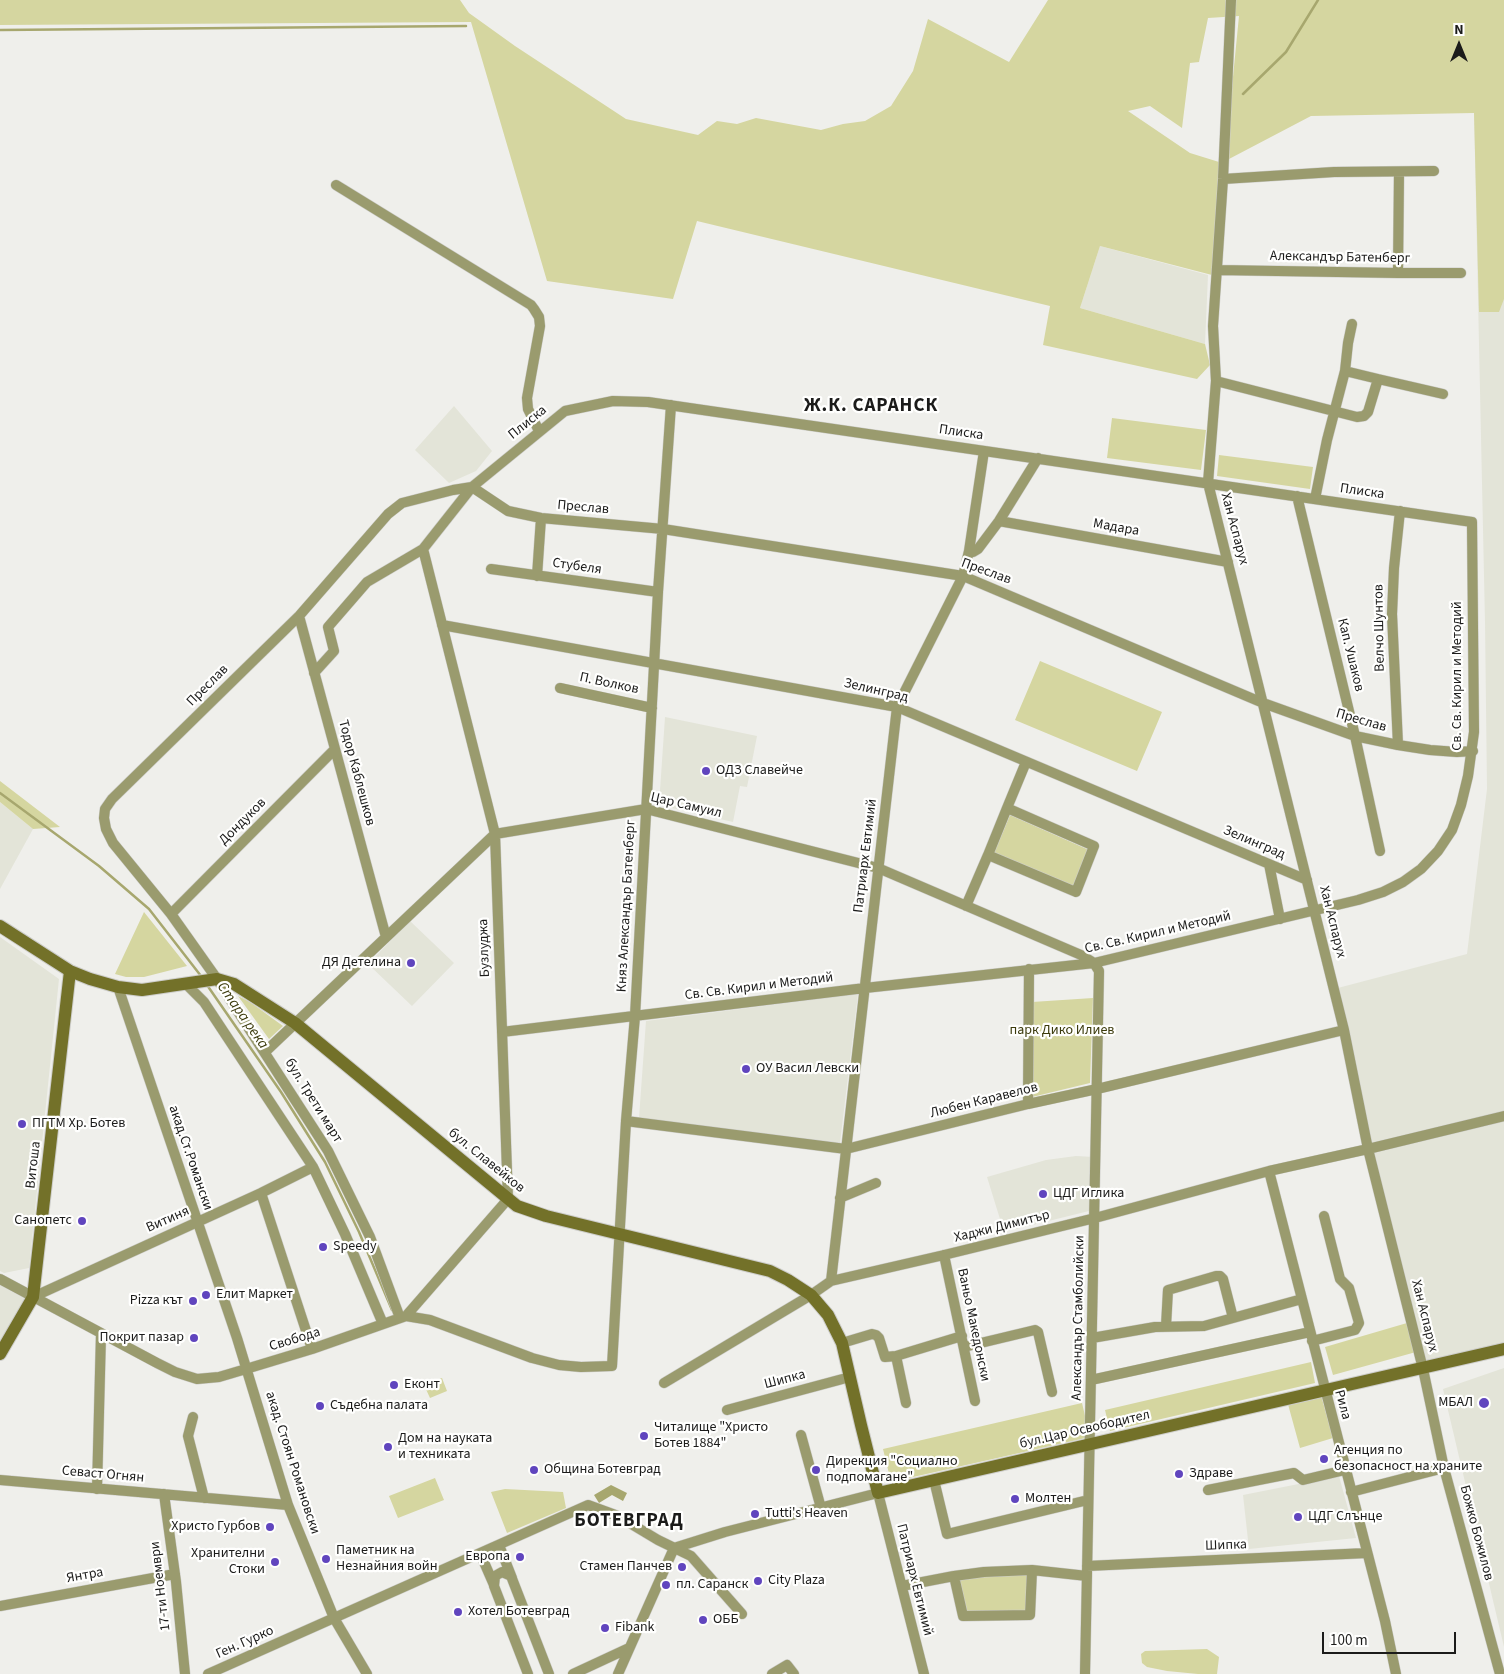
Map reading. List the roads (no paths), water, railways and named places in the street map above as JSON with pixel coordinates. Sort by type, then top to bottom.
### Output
[{"type":"street","name":"Хан Аспарух","points":[[1230,0],[1223,179],[1212,339],[1216,381],[1208,483],[1344,1030],[1368,1149],[1423,1369]]},
{"type":"street","points":[[1223,179],[1334,172],[1434,170]]},
{"type":"street","points":[[1398,273],[1399,172]]},
{"type":"street","points":[[336,185],[531,305],[539,317],[540,326],[527,398],[528,409],[539,431]]},
{"type":"street","name":"Александър Батенберг","points":[[1218,270],[1462,273]]},
{"type":"street","points":[[1315,499],[1344,371],[1352,324]]},
{"type":"street","points":[[1344,371],[1443,394]]},
{"type":"street","points":[[1216,381],[1357,417],[1364,416],[1368,412],[1378,379]]},
{"type":"street","name":"Плиска","points":[[423,549],[472,487],[564,411],[613,402],[648,402],[671,405],[1472,522]]},
{"type":"street","name":"Княз Александър Батенберг","points":[[612,1366],[626,1121],[635,1016],[658,592],[671,405]]},
{"type":"street","name":"Патриарх Евтимий","points":[[830,1281],[897,707],[963,576],[969,552],[984,451]]},
{"type":"street","points":[[969,552],[978,549],[999,521],[1038,458]]},
{"type":"street","name":"Преслав","points":[[104,818],[105,809],[112,799],[299,616],[388,514],[402,504],[452,490],[472,487],[508,511],[541,518],[663,529],[963,576],[1263,703],[1355,736],[1398,745],[1457,752],[1473,750]]},
{"type":"street","name":"Кап. Ушаков","points":[[1297,496],[1355,736],[1380,851]]},
{"type":"street","name":"Велчо Шунтов","points":[[1398,745],[1392,614],[1394,568],[1400,511]]},
{"type":"street","points":[[537,576],[541,518]]},
{"type":"street","name":"Мадара","points":[[999,521],[1228,562]]},
{"type":"street","name":"Св. Св. Кирил и Методий","points":[[502,1032],[865,988],[1094,963],[1358,900],[1383,892],[1403,882],[1422,869],[1438,851],[1452,830],[1461,805],[1473,750],[1472,522]]},
{"type":"street","points":[[314,673],[334,651],[328,627],[368,582],[423,549]]},
{"type":"street","name":"Бузлуджа","points":[[423,549],[495,834],[508,1199]]},
{"type":"street","name":"Стубеля","points":[[491,569],[658,592]]},
{"type":"street","name":"Тодор Каблешков","points":[[299,616],[386,937]]},
{"type":"street","name":"Зелинград","points":[[442,625],[897,707],[1307,880]]},
{"type":"street","name":"П. Волков","points":[[560,688],[652,708]]},
{"type":"street","name":"Дондуков","points":[[171,914],[335,749]]},
{"type":"street","points":[[966,906],[1026,762]]},
{"type":"street","points":[[988,855],[1076,892],[1094,846],[1007,808]]},
{"type":"street","name":"Цар Самуил","points":[[495,834],[646,809],[878,868],[1081,955],[1094,963]]},
{"type":"street","name":"бул. Трети март","points":[[104,818],[106,829],[113,843],[171,914],[202,981],[265,1052],[333,1160],[370,1237],[403,1317]]},
{"type":"street","points":[[265,1052],[495,834]]},
{"type":"street","points":[[1269,864],[1280,919]]},
{"type":"street","points":[[0,926],[70,971],[118,987],[142,990],[202,981]]},
{"type":"street","name":"Александър Стамболийски","points":[[1085,1674],[1099,971],[1094,963]]},
{"type":"street","points":[[1028,1104],[1029,970]]},
{"type":"street","name":"Витоша","points":[[0,1354],[33,1297],[70,971]]},
{"type":"street","name":"бул. Трети март","points":[[202,981],[204,1002],[312,1167],[345,1234],[383,1324]]},
{"type":"street","name":"бул. Славейков","points":[[202,981],[234,984],[296,1024],[517,1206],[528,1211],[770,1271],[811,1295],[828,1316],[842,1343]]},
{"type":"street","name":"акад.Ст.Романски","points":[[118,987],[237,1338]]},
{"type":"street","name":"Любен Каравелов","points":[[626,1121],[846,1149],[1344,1030]]},
{"type":"street","name":"Хаджи Димитър","points":[[664,1383],[811,1295],[830,1281],[1095,1218],[1270,1171],[1504,1116]]},
{"type":"street","name":"Витиня","points":[[33,1297],[261,1193],[312,1167]]},
{"type":"street","name":"Рила","points":[[1270,1171],[1385,1621],[1396,1674]]},
{"type":"street","points":[[840,1198],[876,1183]]},
{"type":"street","points":[[261,1193],[312,1349]]},
{"type":"street","points":[[403,1317],[508,1199]]},
{"type":"street","points":[[1092,1380],[1355,1330],[1359,1322],[1349,1288],[1340,1279],[1324,1216]]},
{"type":"street","name":"Ваньо Македонски","points":[[944,1255],[975,1401]]},
{"type":"street","points":[[1166,1326],[1168,1290],[1216,1276],[1220,1276],[1223,1279],[1233,1318]]},
{"type":"street","name":"Свобода","points":[[0,1279],[157,1364],[185,1376],[208,1379],[246,1369],[312,1349],[403,1317],[430,1320],[559,1365],[581,1367],[612,1366]]},
{"type":"street","points":[[1092,1338],[1155,1326],[1204,1326],[1302,1299]]},
{"type":"street","points":[[964,1347],[1035,1330],[1038,1332],[1052,1392]]},
{"type":"street","points":[[97,1489],[101,1334]]},
{"type":"street","points":[[878,1493],[842,1343],[872,1334],[876,1335],[879,1338],[885,1357],[896,1356],[962,1336]]},
{"type":"street","name":"акад. Стоян Романовски","points":[[237,1338],[288,1505],[334,1618],[367,1674]]},
{"type":"street","name":"бул.Цар Освободител","points":[[674,1548],[725,1532],[878,1493],[1504,1349]]},
{"type":"street","points":[[896,1356],[906,1403]]},
{"type":"street","name":"Божко Божилов","points":[[1423,1369],[1444,1468],[1500,1674]]},
{"type":"street","name":"Шипка","points":[[727,1410],[850,1377]]},
{"type":"street","points":[[193,1417],[188,1436],[204,1498]]},
{"type":"street","points":[[801,1435],[821,1508]]},
{"type":"street","points":[[1351,1492],[1444,1468]]},
{"type":"street","points":[[1208,1490],[1294,1473],[1303,1480],[1345,1470]]},
{"type":"street","name":"Севаст Огнян","points":[[0,1480],[288,1505]]},
{"type":"street","points":[[934,1480],[946,1534],[1088,1500]]},
{"type":"street","name":"Патриарх Евтимий","points":[[878,1493],[924,1674]]},
{"type":"street","name":"17-ти Ноември","points":[[164,1494],[175,1574],[185,1674]]},
{"type":"street","name":"Ген. Гурко","points":[[208,1674],[588,1505],[618,1516],[674,1548]]},
{"type":"street","points":[[499,1545],[549,1674]]},
{"type":"street","points":[[618,1674],[674,1548],[691,1556],[742,1614]]},
{"type":"street","points":[[480,1553],[528,1674]]},
{"type":"street","name":"Шипка","points":[[902,1586],[954,1576],[1032,1570],[1087,1571],[1367,1554]]},
{"type":"street","points":[[954,1576],[963,1616],[1030,1615],[1032,1570]]},
{"type":"street","points":[[494,1586],[495,1576],[502,1572],[508,1574],[513,1579]]},
{"type":"street","name":"Янтра","points":[[0,1606],[175,1574]]},
{"type":"street","points":[[506,1617],[524,1609]]},
{"type":"street","points":[[573,1674],[629,1648]]},
{"type":"street","points":[[772,1674],[787,1665],[794,1674]]},
{"type":"waterway","points":[[1243,94],[1286,52],[1318,0]]},
{"type":"waterway","points":[[0,30],[466,26]]},
{"type":"waterway","name":"Стара река","points":[[0,793],[99,866],[149,909],[201,976]]},
{"type":"waterway","name":"Стара река","points":[[207,985],[281,1092],[325,1162],[359,1232],[392,1310]]},
{"type":"place","name":"ОДЗ Славейче","points":[[706,771]]},
{"type":"place","name":"ДЯ Детелина","points":[[411,963]]},
{"type":"place","name":"ОУ Васил Левски","points":[[746,1069]]},
{"type":"place","name":"ПГТМ Хр. Ботев","points":[[22,1124]]},
{"type":"place","name":"ЦДГ Иглика","points":[[1043,1194]]},
{"type":"place","name":"Санопетс","points":[[82,1221]]},
{"type":"place","name":"Speedy","points":[[323,1247]]},
{"type":"place","name":"Елит Маркет","points":[[206,1295]]},
{"type":"place","name":"Pizza кът","points":[[193,1301]]},
{"type":"place","name":"Покрит пазар","points":[[194,1338]]},
{"type":"place","name":"Еконт","points":[[394,1385]]},
{"type":"place","name":"МБАЛ","points":[[1484,1403]]},
{"type":"place","name":"Съдебна палата","points":[[320,1406]]},
{"type":"place","name":"Читалище \"Христо Ботев 1884\"","points":[[644,1436]]},
{"type":"place","name":"Дом на науката и техниката","points":[[388,1447]]},
{"type":"place","name":"Агенция по безопасност на храните","points":[[1324,1459]]},
{"type":"place","name":"Община Ботевград","points":[[534,1470]]},
{"type":"place","name":"Дирекция \"Социално подпомагане\"","points":[[816,1470]]},
{"type":"place","name":"Здраве","points":[[1179,1474]]},
{"type":"place","name":"Молтен","points":[[1015,1499]]},
{"type":"place","name":"Tutti's Heaven","points":[[755,1514]]},
{"type":"place","name":"ЦДГ Слънце","points":[[1298,1517]]},
{"type":"place","name":"Христо Гурбов","points":[[270,1527]]},
{"type":"place","name":"Европа","points":[[520,1557]]},
{"type":"place","name":"Паметник на Незнайния войн","points":[[326,1559]]},
{"type":"place","name":"Хранителни Стоки","points":[[275,1562]]},
{"type":"place","name":"Стамен Панчев","points":[[682,1567]]},
{"type":"place","name":"City Plaza","points":[[758,1581]]},
{"type":"place","name":"пл. Саранск","points":[[666,1585]]},
{"type":"place","name":"Хотел Ботевград","points":[[458,1612]]},
{"type":"place","name":"ОББ","points":[[703,1620]]},
{"type":"place","name":"Fibank","points":[[605,1628]]},
{"type":"district","name":"Ж.К. САРАНСК","points":[[871,407]]},
{"type":"district","name":"БОТЕВГРАД","points":[[629,1522]]},
{"type":"park label","name":"парк Дико Илиев","points":[[1062,1031]]}]
